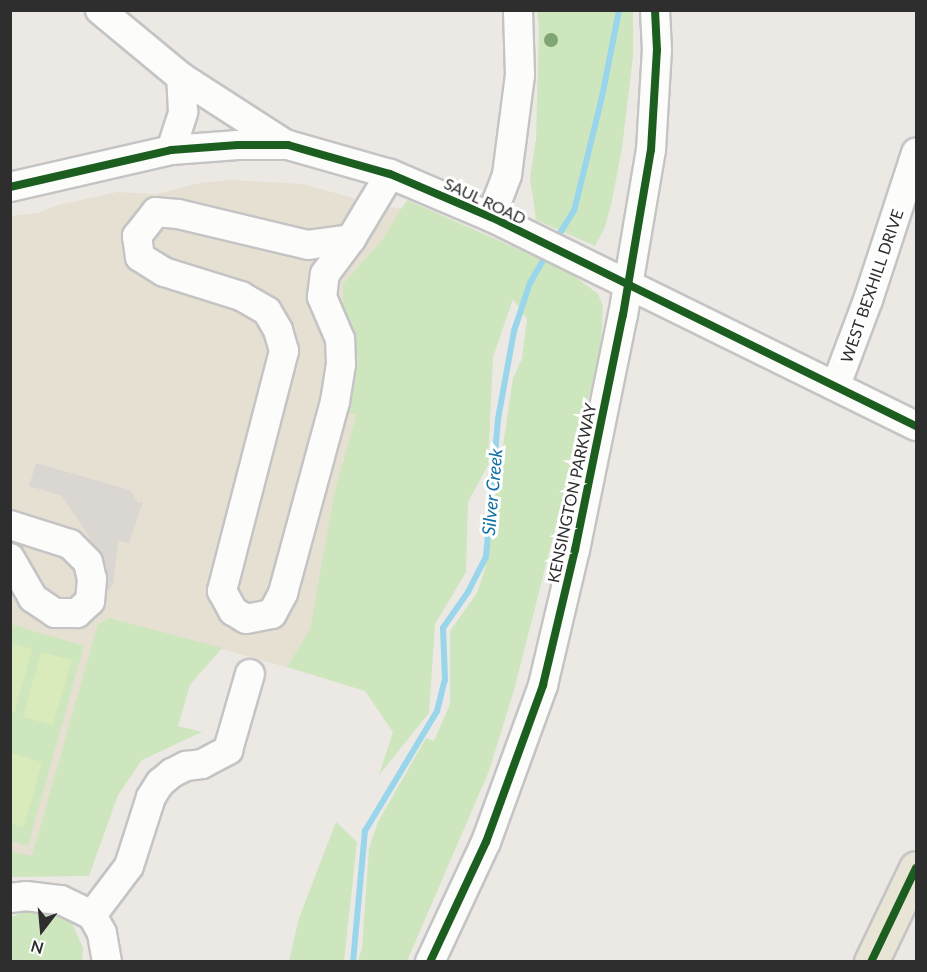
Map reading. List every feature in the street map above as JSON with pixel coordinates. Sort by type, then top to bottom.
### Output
[{"type":"main road","points":[[871,962],[916,868]]},
{"type":"street","points":[[100,10],[181,77],[288,145]]},
{"type":"street","points":[[491,217],[507,175],[519,86],[518,10]]},
{"type":"street","name":"KENSINGTON PARKWAY","points":[[430,962],[486,842],[543,685],[575,550],[628,287],[651,150],[657,50],[654,10]]},
{"type":"street","points":[[171,150],[183,112],[181,77]]},
{"type":"street","name":"SAUL ROAD","points":[[10,187],[171,150],[238,145],[288,145],[390,174],[491,217],[628,287],[836,385],[916,426]]},
{"type":"street","name":"WEST BEXHILL DRIVE","points":[[836,385],[868,300],[916,153]]},
{"type":"street","points":[[351,239],[308,245],[178,214],[156,212],[137,236],[140,257],[164,272],[241,296],[267,311],[278,330],[284,351],[222,591],[233,611],[246,619],[272,614],[283,593],[335,402],[341,364],[340,339],[322,297],[325,274],[351,239],[390,174]]},
{"type":"street","points":[[10,525],[70,543],[88,562],[92,579],[90,601],[77,614],[55,613],[33,598],[10,558]]},
{"type":"street","points":[[92,915],[129,866],[151,797],[160,783],[172,773],[186,766],[202,764],[228,750],[250,674]]},
{"type":"street","points":[[10,898],[26,896],[61,900],[92,915],[102,933],[107,962]]},
{"type":"shaded area","points":[[230,180],[303,184],[386,207],[402,208],[483,237],[333,680],[110,618],[35,860],[10,859],[10,216],[38,213],[58,205],[117,192],[156,194],[200,183]]},
{"type":"shaded area","points":[[36,463],[130,490],[138,503],[143,502],[129,543],[120,541],[118,544],[113,585],[108,591],[101,564],[86,532],[62,496],[29,486]]},
{"type":"green space","points":[[537,11],[633,11],[633,56],[622,148],[605,227],[595,246],[536,220],[530,178],[536,139],[539,26]]},
{"type":"green space","points":[[407,200],[568,271],[598,294],[603,306],[601,349],[514,690],[489,771],[407,961],[358,961],[362,948],[369,848],[378,822],[426,738],[434,741],[450,704],[450,631],[477,593],[485,569],[513,378],[522,359],[527,319],[513,299],[493,357],[488,465],[468,502],[466,572],[435,624],[429,713],[379,775],[393,732],[365,691],[287,667],[310,629],[334,495],[356,415],[347,412],[358,360],[354,337],[343,309],[343,284],[382,240]]},
{"type":"green space","points":[[110,618],[222,648],[190,685],[178,726],[202,732],[142,760],[118,795],[89,876],[11,877],[11,851],[32,856],[98,624]]},
{"type":"green space","points":[[10,624],[84,646],[28,846],[11,841]]},
{"type":"green space","points":[[10,643],[32,649],[14,714],[10,713]]},
{"type":"green space","points":[[41,652],[72,660],[53,725],[23,717]]},
{"type":"green space","points":[[11,753],[42,762],[24,827],[11,824]]},
{"type":"green space","points":[[336,822],[357,842],[344,961],[289,961],[299,918]]},
{"type":"green space","points":[[24,912],[59,915],[71,921],[83,948],[82,961],[11,961],[11,917]]},
{"type":"waterway","name":"Silver Creek","points":[[555,241],[574,211],[602,97],[619,10]]},
{"type":"waterway","name":"Silver Creek","points":[[353,962],[365,831],[437,711],[445,680],[443,628],[468,592],[486,557],[498,419],[514,331],[530,283],[548,252]]},
{"type":"cycle path","points":[[430,962],[486,842],[543,685],[575,550],[623,315],[651,150],[657,50],[655,10]]},
{"type":"cycle path","points":[[10,187],[171,150],[238,145],[288,145],[390,174],[491,217],[916,426]]},
{"type":"cycle path","points":[[871,962],[916,868]]}]
